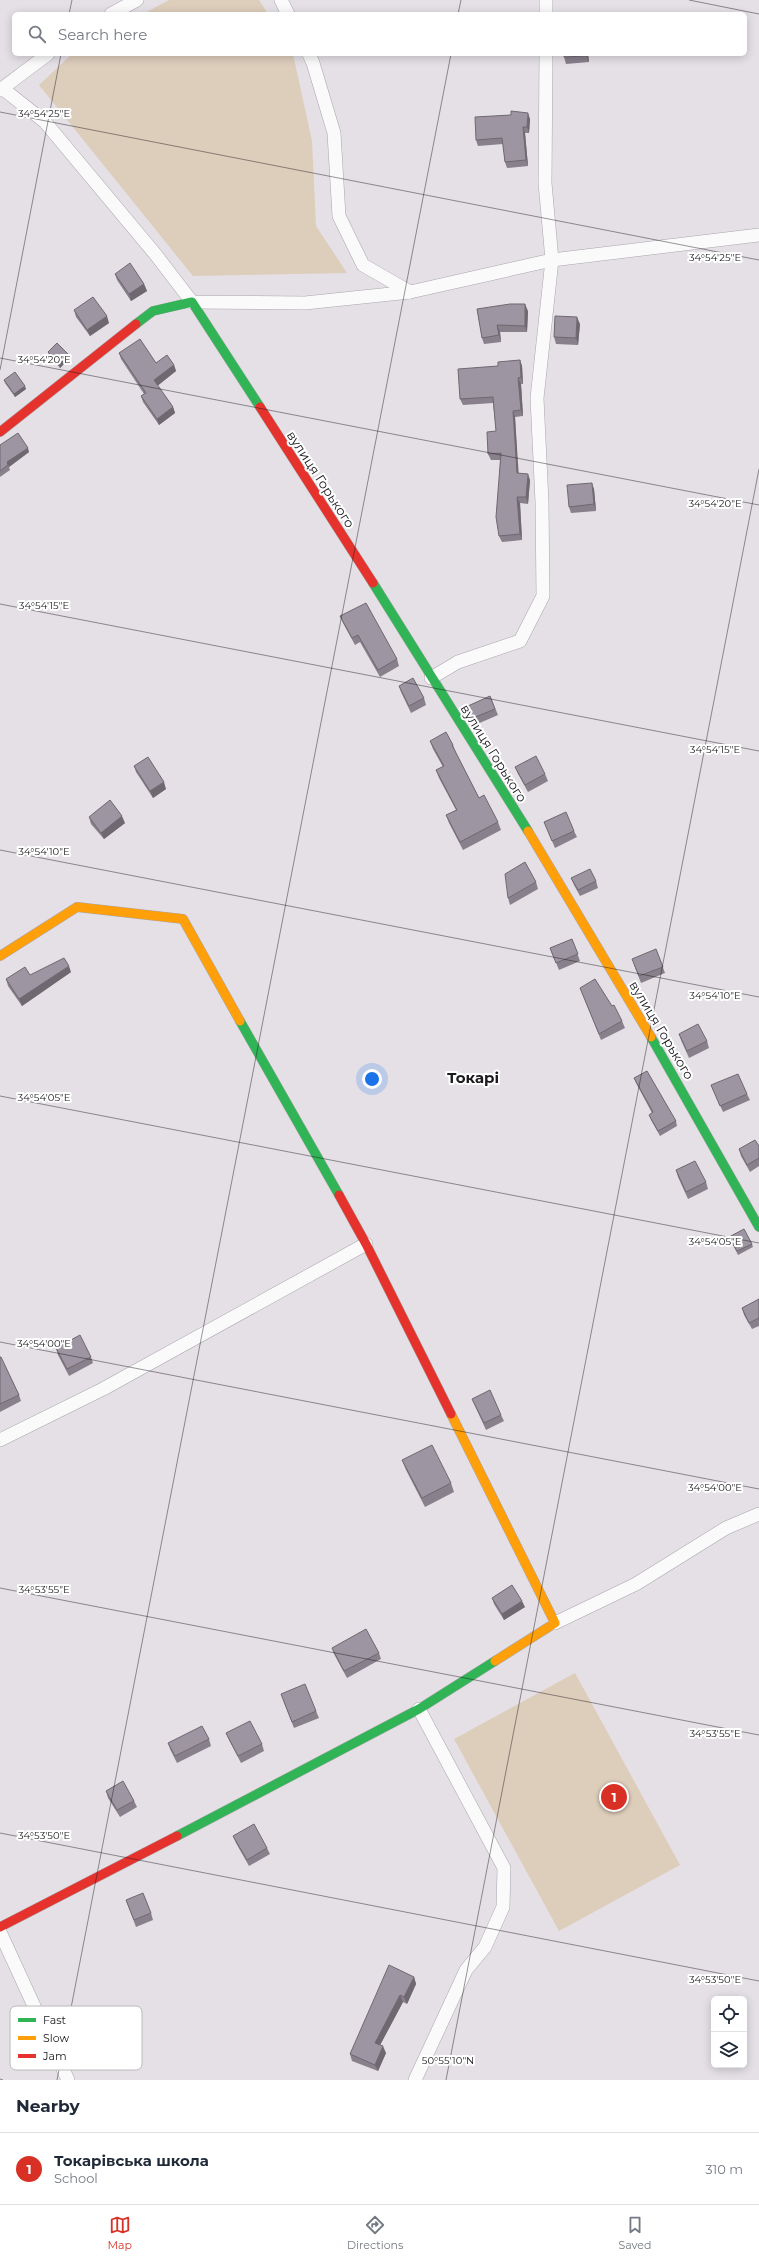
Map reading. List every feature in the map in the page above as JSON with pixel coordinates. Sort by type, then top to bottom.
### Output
[{"type":"street","points":[[115,12],[137,0]]},
{"type":"street","points":[[281,0],[287,12]]},
{"type":"street","points":[[546,0],[546,12]]},
{"type":"street","points":[[45,56],[1,89],[45,122],[156,255],[192,302]]},
{"type":"street","points":[[310,56],[314,63],[334,133],[340,216],[363,265],[410,292]]},
{"type":"street","points":[[431,678],[458,662],[520,641],[543,596],[542,502],[538,398],[552,260],[544,183],[546,56]]},
{"type":"street","points":[[0,432],[154,311],[192,302],[305,303],[410,292],[552,260],[759,235]]},
{"type":"street","name":"вулиця Горького","points":[[192,302],[401,628],[542,854],[691,1106],[759,1227]]},
{"type":"street","points":[[0,956],[77,908],[183,919],[366,1244],[555,1623]]},
{"type":"street","points":[[0,1440],[103,1389],[366,1244]]},
{"type":"street","points":[[0,1927],[328,1758],[419,1709],[555,1623],[636,1584],[726,1528],[759,1514]]},
{"type":"street","points":[[415,2080],[466,1970],[486,1947],[503,1907],[504,1868],[419,1709]]},
{"type":"street","points":[[0,1932],[34,2006]]},
{"type":"street","points":[[63,2070],[68,2080]]},
{"type":"shaded area","points":[[169,0],[259,0],[267,12],[147,12]]},
{"type":"shaded area","points":[[70,56],[293,56],[312,141],[316,226],[347,273],[193,276],[39,85]]},
{"type":"shaded area","points":[[575,1673],[680,1865],[559,1931],[454,1739]]},
{"type":"building","points":[[564,56],[586,56],[564,57]]},
{"type":"building","points":[[511,111],[528,113],[527,127],[523,127],[526,160],[505,162],[502,138],[476,140],[475,117],[511,115]]},
{"type":"building","points":[[130,263],[144,284],[129,294],[115,274]]},
{"type":"building","points":[[93,297],[107,316],[87,330],[74,310]]},
{"type":"building","points":[[510,304],[525,304],[525,326],[497,325],[499,335],[482,338],[477,309]]},
{"type":"building","points":[[555,316],[577,317],[576,338],[554,337]]},
{"type":"building","points":[[140,339],[156,363],[167,355],[174,365],[154,380],[173,407],[157,419],[141,396],[146,393],[119,353]]},
{"type":"building","points":[[57,343],[69,355],[59,364],[48,352]]},
{"type":"building","points":[[520,360],[521,377],[518,378],[521,410],[513,411],[517,473],[528,474],[526,497],[517,497],[520,534],[499,536],[496,517],[501,453],[488,454],[487,432],[496,431],[493,397],[460,399],[458,369],[498,366],[498,362]]},
{"type":"building","points":[[15,372],[25,386],[14,394],[4,380]]},
{"type":"building","points":[[18,433],[28,448],[7,462],[8,465],[0,471],[0,445]]},
{"type":"building","points":[[592,483],[594,504],[569,507],[567,485]]},
{"type":"building","points":[[366,603],[397,659],[378,670],[358,635],[352,638],[340,616]]},
{"type":"building","points":[[413,678],[424,698],[409,706],[399,686]]},
{"type":"building","points":[[490,696],[495,709],[473,718],[468,706]]},
{"type":"building","points":[[446,732],[479,798],[484,795],[498,822],[460,842],[446,815],[457,810],[436,770],[444,766],[430,741]]},
{"type":"building","points":[[536,756],[545,774],[525,785],[515,767]]},
{"type":"building","points":[[148,757],[164,782],[150,791],[134,766]]},
{"type":"building","points":[[110,800],[122,816],[101,833],[89,817]]},
{"type":"building","points":[[566,812],[574,831],[552,841],[544,822]]},
{"type":"building","points":[[525,862],[536,882],[508,898],[505,874]]},
{"type":"building","points":[[590,869],[596,881],[578,890],[571,878]]},
{"type":"building","points":[[572,939],[578,954],[556,963],[550,948]]},
{"type":"building","points":[[656,949],[663,967],[639,976],[632,959]]},
{"type":"building","points":[[64,958],[69,966],[19,999],[6,979],[25,967],[30,975]]},
{"type":"building","points":[[595,979],[612,1006],[614,1005],[622,1021],[599,1034],[580,988]]},
{"type":"building","points":[[698,1024],[707,1041],[687,1051],[679,1034]]},
{"type":"building","points":[[647,1071],[676,1121],[658,1131],[649,1115],[653,1112],[634,1078]]},
{"type":"building","points":[[738,1074],[747,1094],[720,1106],[711,1085]]},
{"type":"building","points":[[755,1140],[759,1146],[759,1158],[747,1165],[739,1149]]},
{"type":"building","points":[[695,1161],[706,1182],[686,1192],[676,1170]]},
{"type":"building","points":[[744,1229],[752,1244],[737,1251],[729,1237]]},
{"type":"building","points":[[759,1299],[759,1318],[749,1323],[742,1308]]},
{"type":"building","points":[[80,1335],[91,1357],[67,1369],[56,1348]]},
{"type":"building","points":[[0,1357],[19,1395],[0,1404]]},
{"type":"building","points":[[490,1390],[501,1415],[484,1423],[472,1399]]},
{"type":"building","points":[[432,1445],[451,1483],[422,1498],[402,1460]]},
{"type":"building","points":[[512,1585],[522,1601],[502,1614],[492,1598]]},
{"type":"building","points":[[366,1629],[379,1653],[344,1671],[332,1648]]},
{"type":"building","points":[[305,1684],[316,1711],[292,1722],[281,1694]]},
{"type":"building","points":[[250,1721],[262,1744],[238,1756],[226,1733]]},
{"type":"building","points":[[202,1726],[209,1739],[175,1756],[168,1743]]},
{"type":"building","points":[[123,1781],[134,1801],[117,1810],[106,1791]]},
{"type":"building","points":[[254,1824],[267,1848],[247,1860],[233,1836]]},
{"type":"building","points":[[143,1893],[151,1913],[134,1920],[126,1900]]},
{"type":"building","points":[[389,1965],[414,1977],[404,1997],[400,1995],[375,2043],[383,2046],[375,2065],[350,2054]]},
{"type":"traffic: fast","points":[[136,324],[153,311],[192,302],[260,407]]},
{"type":"traffic: fast","points":[[373,583],[528,831]]},
{"type":"traffic: fast","points":[[240,1021],[339,1195]]},
{"type":"traffic: fast","points":[[651,1037],[759,1227]]},
{"type":"traffic: fast","points":[[177,1836],[419,1709],[495,1661]]},
{"type":"traffic: slow","points":[[528,831],[651,1037]]},
{"type":"traffic: slow","points":[[0,956],[77,907],[183,919],[240,1021]]},
{"type":"traffic: slow","points":[[451,1414],[555,1623],[495,1661]]},
{"type":"traffic: jam","points":[[0,432],[136,324]]},
{"type":"traffic: jam","points":[[260,407],[373,583]]},
{"type":"traffic: jam","points":[[339,1195],[366,1244],[451,1414]]},
{"type":"traffic: jam","points":[[0,1927],[177,1836]]},
{"type":"place","name":"Токарівська школа","points":[[614,1797]]},
{"type":"district","name":"Токарі","points":[[473,1077]]}]
